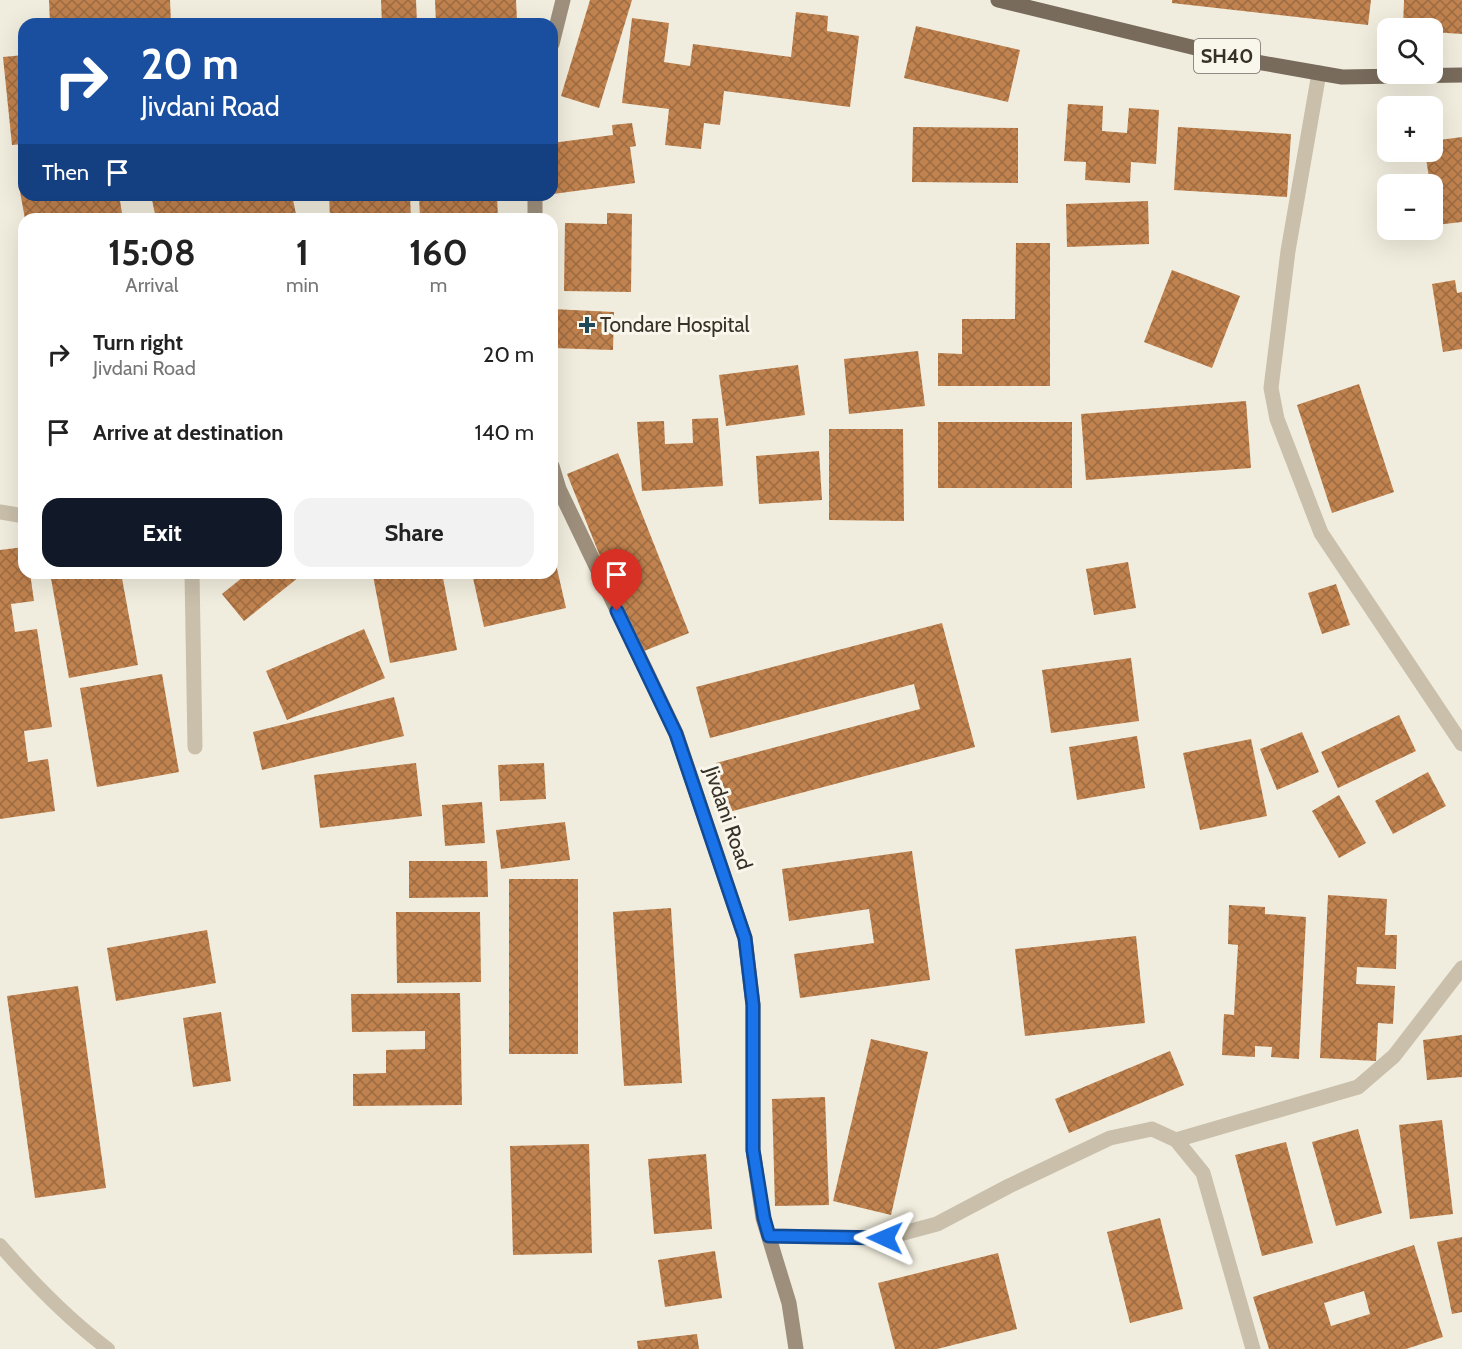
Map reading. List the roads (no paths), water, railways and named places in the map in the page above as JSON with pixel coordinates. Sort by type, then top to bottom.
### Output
[{"type":"main road","points":[[558,22],[564,0]]},
{"type":"main road","name":"SH40","points":[[998,0],[1245,60],[1342,77],[1462,75]]},
{"type":"main road","name":"Jivdani Road","points":[[558,486],[676,734],[745,938],[753,1005],[753,1150],[764,1218],[789,1303],[796,1349]]},
{"type":"street","points":[[1319,73],[1288,251],[1271,388],[1277,419],[1321,533],[1462,744]]},
{"type":"street","points":[[0,512],[18,515]]},
{"type":"street","points":[[192,579],[195,747]]},
{"type":"street","points":[[1176,1140],[1358,1087],[1394,1056],[1462,968]]},
{"type":"street","points":[[769,1236],[885,1238],[937,1224],[1009,1186],[1110,1138],[1152,1129],[1176,1140],[1203,1173],[1253,1349]]},
{"type":"lane","points":[[0,1245],[34,1284],[84,1331],[108,1349]]},
{"type":"place","name":"Tondare Hospital","points":[[587,325]]}]
